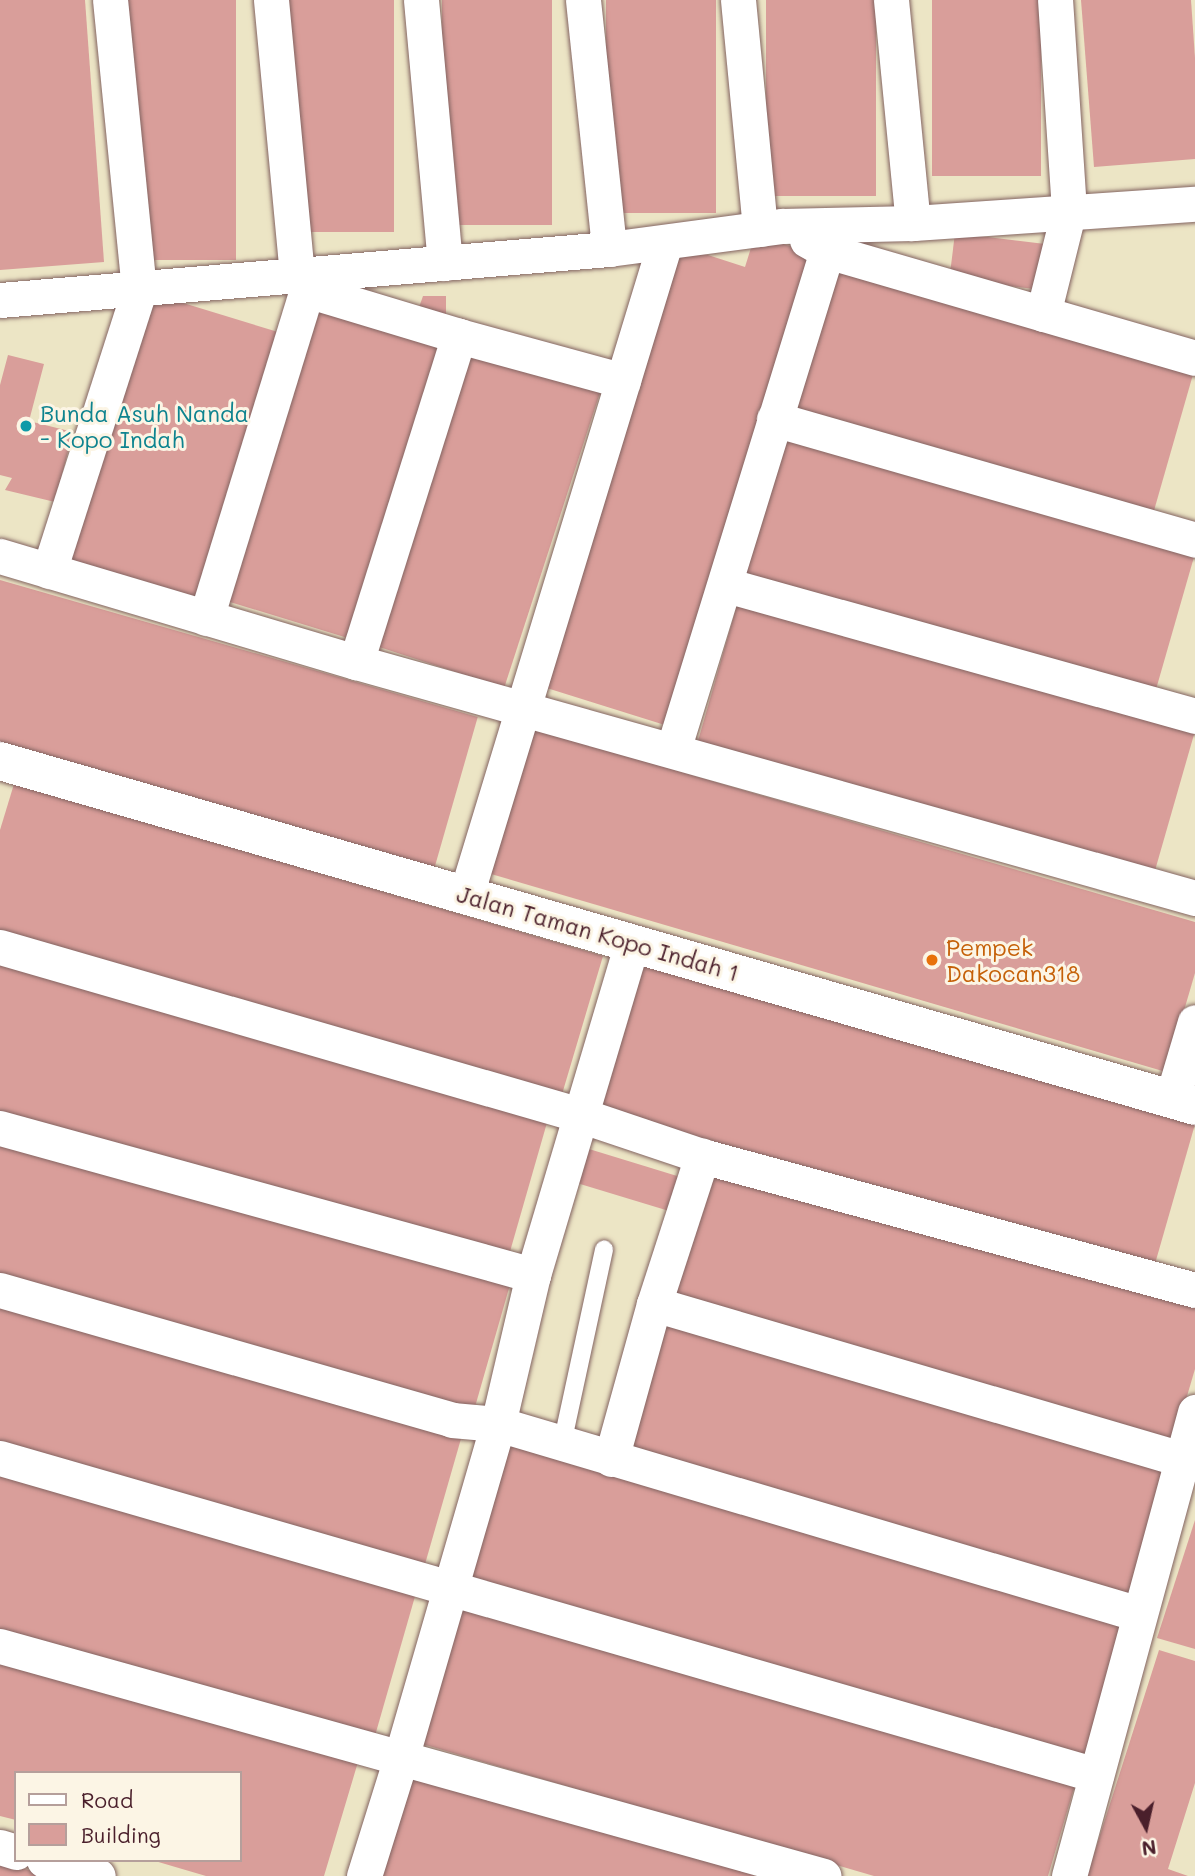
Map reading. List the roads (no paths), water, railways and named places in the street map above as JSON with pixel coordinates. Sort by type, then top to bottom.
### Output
[{"type":"main road","name":"Jalan Taman Kopo Indah 1","points":[[0,761],[1184,1102]]},
{"type":"street","points":[[49,571],[139,290],[110,0]]},
{"type":"street","points":[[206,618],[302,282],[271,0]]},
{"type":"street","points":[[421,0],[445,263]]},
{"type":"street","points":[[583,0],[609,249]]},
{"type":"street","points":[[738,0],[771,228]]},
{"type":"street","points":[[891,0],[913,223]]},
{"type":"street","points":[[1044,314],[1069,210],[1055,0]]},
{"type":"street","points":[[0,300],[302,282],[445,263],[666,243],[771,228],[913,223],[1069,210],[1195,204]]},
{"type":"street","points":[[771,228],[827,251],[1195,358]]},
{"type":"street","points":[[466,895],[666,243]]},
{"type":"street","points":[[673,750],[827,251]]},
{"type":"street","points":[[302,282],[459,336],[623,380]]},
{"type":"street","points":[[356,663],[459,336]]},
{"type":"street","points":[[774,419],[1195,540]]},
{"type":"street","points":[[0,556],[356,663],[1195,898]]},
{"type":"street","points":[[726,585],[1195,716]]},
{"type":"street","points":[[364,1876],[498,1424],[533,1275],[632,943]]},
{"type":"street","points":[[0,947],[580,1115],[702,1156],[1195,1290]]},
{"type":"street","points":[[1184,1102],[1195,1022]]},
{"type":"street","points":[[0,1128],[533,1275]]},
{"type":"street","points":[[611,1458],[654,1304],[702,1156]]},
{"type":"street","points":[[0,1290],[452,1420],[498,1424],[1139,1614]]},
{"type":"street","points":[[654,1304],[1181,1460]]},
{"type":"street","points":[[1069,1876],[1195,1412]]},
{"type":"street","points":[[0,1458],[1096,1775]]},
{"type":"street","points":[[0,1646],[824,1876]]},
{"type":"street","points":[[51,1862],[99,1876]]},
{"type":"lane","points":[[562,1444],[604,1249]]},
{"type":"place","name":"Bunda Asuh Nanda - Kopo Indah","points":[[26,426]]},
{"type":"place","name":"Pempek Dakocan318","points":[[932,960]]}]
